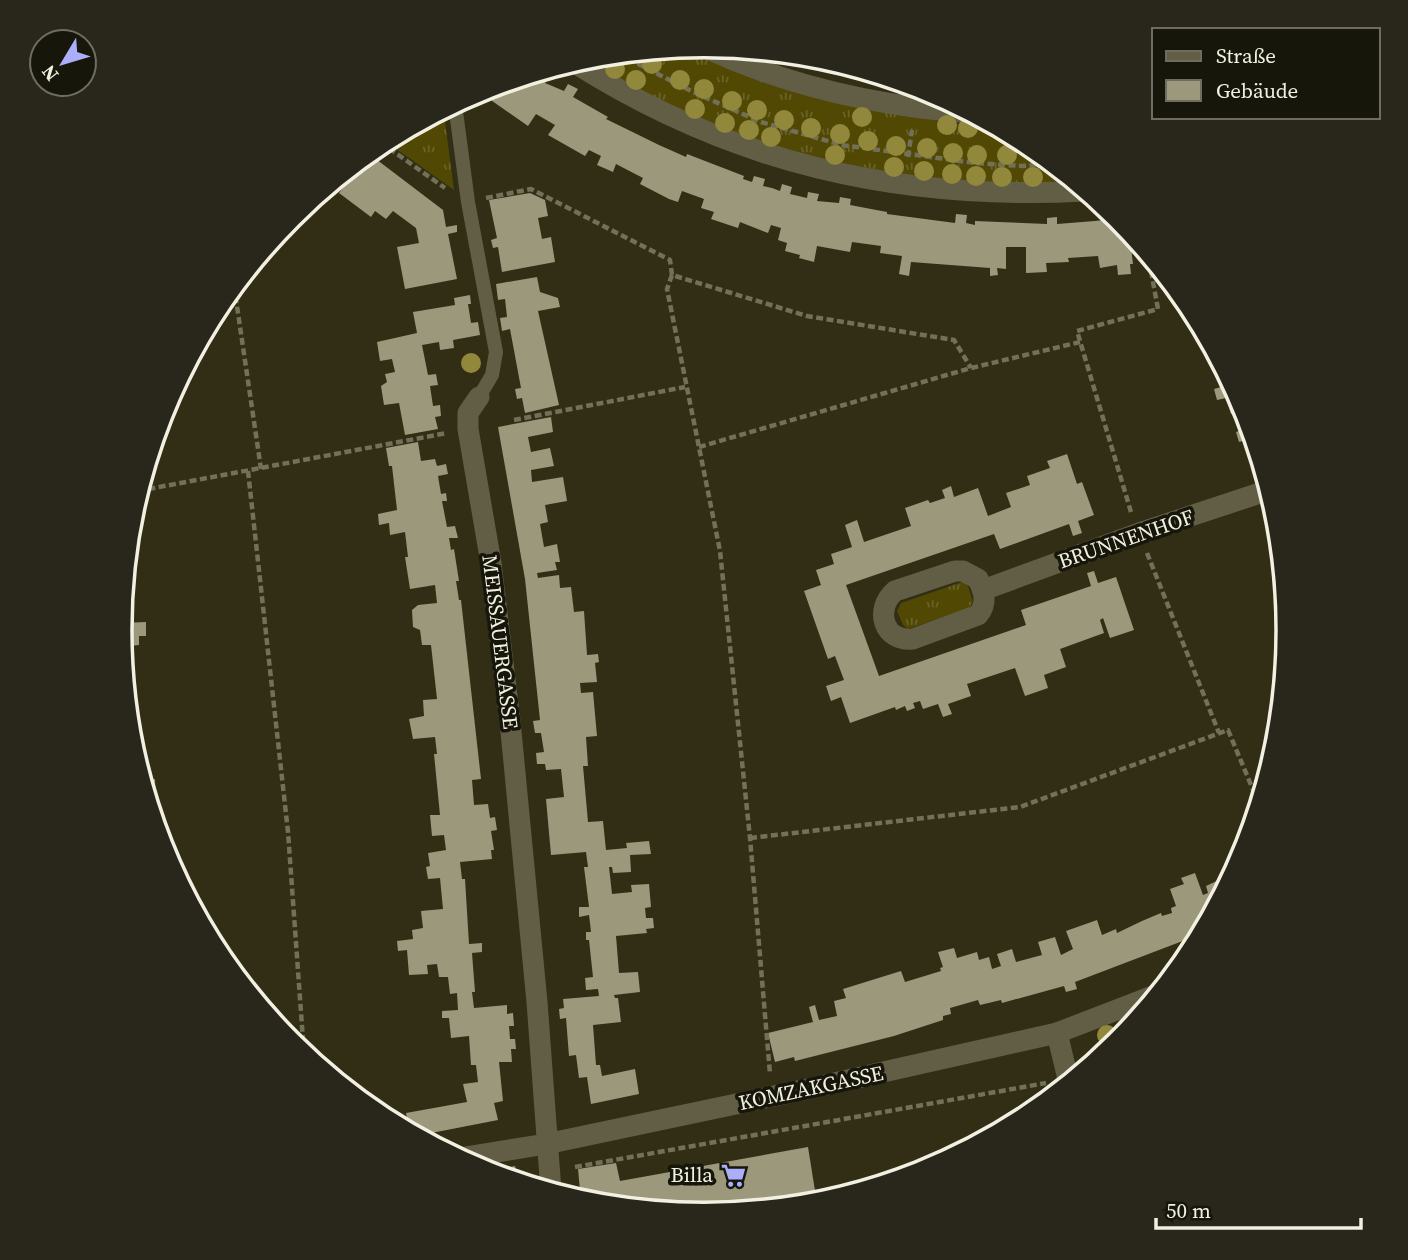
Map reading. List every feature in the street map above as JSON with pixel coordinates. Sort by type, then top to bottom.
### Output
[{"type":"street","points":[[731,59],[752,68],[855,98],[912,97]]},
{"type":"street","points":[[586,70],[672,118],[723,139],[815,168],[904,185],[1003,193],[1071,191]]},
{"type":"street","name":"MEISSAUERGASSE","points":[[480,397],[468,413],[468,429],[491,563],[510,721],[537,1002],[550,1181]]},
{"type":"street","name":"BRUNNENHOF","points":[[983,590],[1139,533],[1259,493]]},
{"type":"street","points":[[963,570],[978,579],[983,590],[983,608],[978,615],[925,635],[906,640],[889,631],[884,623],[882,614],[888,597],[895,591],[919,583],[963,570]]},
{"type":"street","name":"KOMZAKGASSE","points":[[477,1155],[546,1144],[1057,1033],[1139,1002]]},
{"type":"street","points":[[1057,1033],[1058,1079]]},
{"type":"lane","name":"MEISSAUERGASSE","points":[[456,114],[468,203],[496,352],[492,375],[480,397]]},
{"type":"path","points":[[635,62],[691,91],[761,121],[842,145],[975,163],[1037,165]]},
{"type":"path","points":[[904,185],[916,98]]},
{"type":"path","points":[[392,150],[468,203],[531,189],[670,260],[671,275],[667,289],[720,551],[750,838],[770,1078]]},
{"type":"path","points":[[671,275],[807,316],[954,340],[971,368]]},
{"type":"path","points":[[1152,275],[1158,309],[1077,331],[1139,533],[1219,733]]},
{"type":"path","points":[[236,301],[261,469]]},
{"type":"path","points":[[699,447],[971,368],[1080,342]]},
{"type":"path","points":[[514,420],[685,387]]},
{"type":"path","points":[[149,489],[449,432]]},
{"type":"path","points":[[248,471],[288,832],[303,1038]]},
{"type":"path","points":[[750,838],[1020,807],[1228,730],[1253,790]]},
{"type":"path","points":[[575,1167],[1052,1084]]},
{"type":"green space","points":[[708,58],[750,77],[837,103],[970,124],[1022,154],[1059,182],[987,184],[901,176],[786,151],[680,111],[600,68],[667,59]]},
{"type":"green space","points":[[445,120],[454,190],[395,148]]},
{"type":"green space","points":[[962,582],[968,586],[973,602],[969,608],[908,629],[903,625],[897,611],[901,603]]},
{"type":"building","points":[[547,80],[545,83],[564,91],[568,84],[578,89],[573,97],[608,117],[606,119],[659,145],[744,176],[743,179],[752,182],[754,176],[765,179],[763,186],[780,191],[782,184],[792,187],[790,194],[807,198],[808,192],[819,194],[817,201],[839,203],[840,197],[851,199],[850,205],[887,214],[955,223],[956,214],[967,215],[966,223],[975,225],[975,221],[1047,224],[1047,218],[1057,217],[1057,224],[1103,220],[1131,250],[1131,274],[1118,275],[1117,265],[1100,268],[1098,256],[1046,263],[1047,272],[1026,273],[1026,247],[1006,247],[1006,269],[997,268],[998,275],[990,276],[990,268],[911,262],[909,276],[899,274],[902,256],[880,253],[881,246],[852,242],[850,252],[817,246],[814,262],[785,251],[787,243],[778,240],[781,228],[771,225],[768,233],[740,222],[738,228],[711,219],[714,212],[701,208],[704,199],[682,191],[678,202],[640,184],[643,178],[616,164],[613,172],[597,165],[601,156],[589,150],[585,156],[548,135],[555,125],[536,114],[528,126],[490,99]]},
{"type":"building","points":[[378,160],[443,210],[446,227],[457,225],[457,232],[448,234],[457,279],[405,289],[397,247],[419,243],[416,228],[393,211],[386,219],[375,211],[371,217],[339,193],[346,184]]},
{"type":"building","points":[[530,193],[545,200],[548,216],[538,218],[542,239],[551,237],[555,262],[502,272],[498,247],[493,248],[491,240],[497,238],[489,200]]},
{"type":"building","points":[[537,277],[540,292],[558,298],[560,307],[538,311],[559,405],[525,413],[522,398],[517,399],[515,389],[521,388],[510,329],[502,331],[500,318],[507,317],[505,299],[498,300],[496,284]]},
{"type":"building","points":[[470,295],[471,304],[468,304],[471,323],[478,322],[480,335],[453,340],[454,348],[440,350],[439,342],[422,345],[428,375],[436,374],[438,385],[430,386],[433,406],[440,405],[441,416],[435,417],[438,429],[405,435],[399,403],[384,405],[381,386],[387,382],[385,374],[395,372],[392,359],[380,361],[377,342],[417,333],[413,312],[455,305],[454,298]]},
{"type":"building","points":[[1222,387],[1234,413],[1231,414],[1226,398],[1217,400],[1214,389]]},
{"type":"building","points":[[551,417],[553,432],[528,437],[531,452],[550,448],[554,466],[531,470],[532,482],[563,477],[567,501],[545,505],[548,522],[540,524],[544,547],[557,544],[560,562],[555,562],[557,570],[537,573],[538,578],[559,575],[560,588],[571,587],[574,612],[584,611],[587,655],[598,654],[599,662],[595,663],[597,682],[580,683],[581,693],[593,692],[597,736],[586,737],[588,766],[583,766],[588,822],[603,821],[606,850],[627,848],[626,843],[649,841],[651,854],[630,855],[631,872],[613,873],[612,867],[609,867],[612,894],[632,892],[631,885],[649,884],[651,907],[645,908],[646,918],[653,918],[654,928],[646,929],[647,933],[616,936],[619,973],[638,972],[640,992],[614,995],[618,998],[621,1022],[593,1025],[596,1065],[600,1065],[602,1076],[635,1069],[639,1094],[591,1104],[587,1077],[579,1078],[576,1055],[569,1056],[566,1018],[560,1019],[559,1009],[564,1008],[563,999],[599,996],[598,989],[586,990],[585,978],[593,977],[589,940],[586,940],[586,932],[591,932],[589,915],[579,917],[579,907],[589,907],[584,867],[588,867],[586,852],[551,855],[546,799],[564,797],[561,769],[546,770],[545,764],[537,764],[536,753],[544,752],[541,733],[535,733],[533,721],[540,720],[525,579],[498,427]]},
{"type":"building","points":[[1240,430],[1244,441],[1239,442],[1236,432]]},
{"type":"building","points":[[418,442],[421,461],[435,459],[437,466],[446,464],[448,474],[438,476],[441,494],[446,493],[447,501],[442,501],[447,527],[455,526],[458,538],[449,538],[451,550],[454,549],[459,581],[456,581],[461,600],[481,779],[472,780],[474,805],[488,804],[490,818],[495,817],[497,830],[491,831],[494,850],[491,850],[492,859],[460,862],[462,879],[465,879],[469,944],[482,943],[482,952],[472,953],[475,992],[472,992],[474,1008],[507,1005],[507,1014],[513,1013],[514,1026],[509,1026],[510,1039],[515,1039],[516,1049],[511,1049],[512,1062],[499,1062],[503,1101],[494,1103],[498,1120],[432,1133],[407,1119],[406,1113],[467,1102],[463,1084],[478,1082],[476,1065],[471,1065],[469,1036],[451,1038],[449,1018],[442,1018],[442,1011],[458,1010],[457,993],[450,994],[448,977],[439,977],[437,964],[427,965],[428,974],[409,975],[407,950],[398,951],[397,941],[413,939],[412,930],[423,928],[421,911],[443,909],[440,878],[428,879],[426,867],[430,866],[428,853],[446,850],[444,835],[432,836],[430,815],[440,815],[435,737],[413,739],[409,719],[424,716],[423,700],[437,699],[431,645],[422,645],[420,630],[413,627],[412,610],[418,605],[437,603],[435,585],[410,589],[405,557],[408,557],[405,532],[390,535],[389,523],[379,525],[378,514],[397,510],[392,466],[389,466],[386,448]]},
{"type":"building","points":[[1067,454],[1077,484],[1082,482],[1094,515],[1078,521],[1082,533],[1073,536],[1069,524],[1000,549],[994,534],[846,585],[879,676],[1026,625],[1021,610],[1091,586],[1087,573],[1094,571],[1098,583],[1116,577],[1134,630],[1110,638],[1103,618],[1100,620],[1104,633],[1060,649],[1066,667],[1044,675],[1048,688],[1025,696],[1015,668],[967,684],[971,696],[948,704],[952,714],[943,717],[938,704],[923,709],[920,701],[913,703],[915,708],[907,711],[905,706],[896,710],[895,707],[850,723],[841,697],[831,701],[826,686],[844,680],[835,656],[828,659],[804,591],[821,585],[816,570],[834,564],[831,554],[852,547],[845,525],[857,520],[864,542],[911,526],[905,508],[928,500],[930,503],[945,498],[942,490],[951,486],[954,497],[978,488],[988,516],[1011,507],[1006,493],[1030,485],[1027,476],[1050,468],[1047,461]]},
{"type":"building","points":[[146,622],[146,636],[139,636],[139,645],[132,646],[132,623]]},
{"type":"building","points":[[1195,873],[1203,895],[1208,893],[1206,886],[1218,880],[1185,940],[1075,982],[1077,989],[1066,992],[1064,986],[1002,1003],[1001,1000],[980,1005],[978,1000],[950,1008],[951,1014],[943,1016],[943,1020],[894,1036],[795,1061],[794,1057],[775,1062],[768,1033],[813,1022],[809,1007],[815,1005],[819,1020],[837,1016],[834,1001],[846,998],[843,989],[901,971],[905,982],[941,971],[940,968],[943,967],[938,952],[954,948],[957,958],[977,952],[979,960],[989,957],[992,969],[1001,966],[997,954],[1012,949],[1016,962],[1042,955],[1038,942],[1055,937],[1061,955],[1073,949],[1066,931],[1097,920],[1102,935],[1116,929],[1117,933],[1161,913],[1162,916],[1172,913],[1171,908],[1176,906],[1170,889],[1184,884],[1181,878]]},
{"type":"building","name":"Billa","points":[[808,1147],[815,1191],[741,1201],[667,1201],[580,1188],[578,1169],[616,1163],[620,1181]]},
{"type":"place","name":"Billa","points":[[733,1175]]}]
